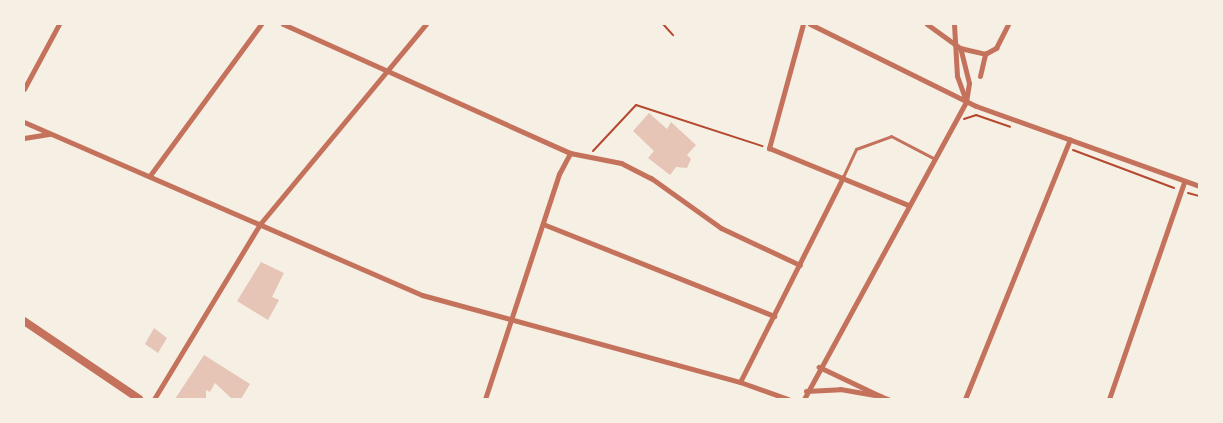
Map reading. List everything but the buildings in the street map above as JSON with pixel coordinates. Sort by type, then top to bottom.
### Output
[{"type":"street","points":[[24,89],[59,24]]},
{"type":"street","points":[[151,174],[261,24]]},
{"type":"street","points":[[283,24],[387,68],[570,152],[621,162],[651,178],[721,228],[800,266]]},
{"type":"street","points":[[154,399],[260,224],[387,68],[426,24]]},
{"type":"street","points":[[803,24],[770,148],[908,205]]},
{"type":"street","points":[[810,24],[966,102],[1199,186]]},
{"type":"street","points":[[804,399],[806,391],[819,367],[908,205],[960,117],[966,102],[968,83],[960,48],[952,39],[928,24]]},
{"type":"street","points":[[954,24],[952,39],[966,102]]},
{"type":"street","points":[[960,48],[985,54],[996,48],[1008,24]]},
{"type":"street","points":[[980,76],[985,54]]},
{"type":"street","points":[[24,122],[151,174],[422,295],[740,382],[788,399]]},
{"type":"street","points":[[24,138],[52,134]]},
{"type":"street","points":[[965,399],[1070,139]]},
{"type":"street","points":[[485,399],[543,224],[570,152]]},
{"type":"street","points":[[740,382],[800,266],[843,177]]},
{"type":"street","points":[[1109,399],[1184,182]]},
{"type":"street","points":[[543,224],[774,316]]},
{"type":"street","points":[[24,321],[139,399]]},
{"type":"street","points":[[819,367],[888,399]]},
{"type":"street","points":[[806,391],[840,389],[880,396]]},
{"type":"lane","points":[[843,177],[856,149],[891,136],[934,159]]},
{"type":"path","points":[[663,24],[673,35]]},
{"type":"path","points":[[590,155],[636,105],[770,148]]},
{"type":"path","points":[[960,117],[967,121],[976,115],[1014,128]]},
{"type":"path","points":[[1067,147],[1181,191],[1199,196]]}]
